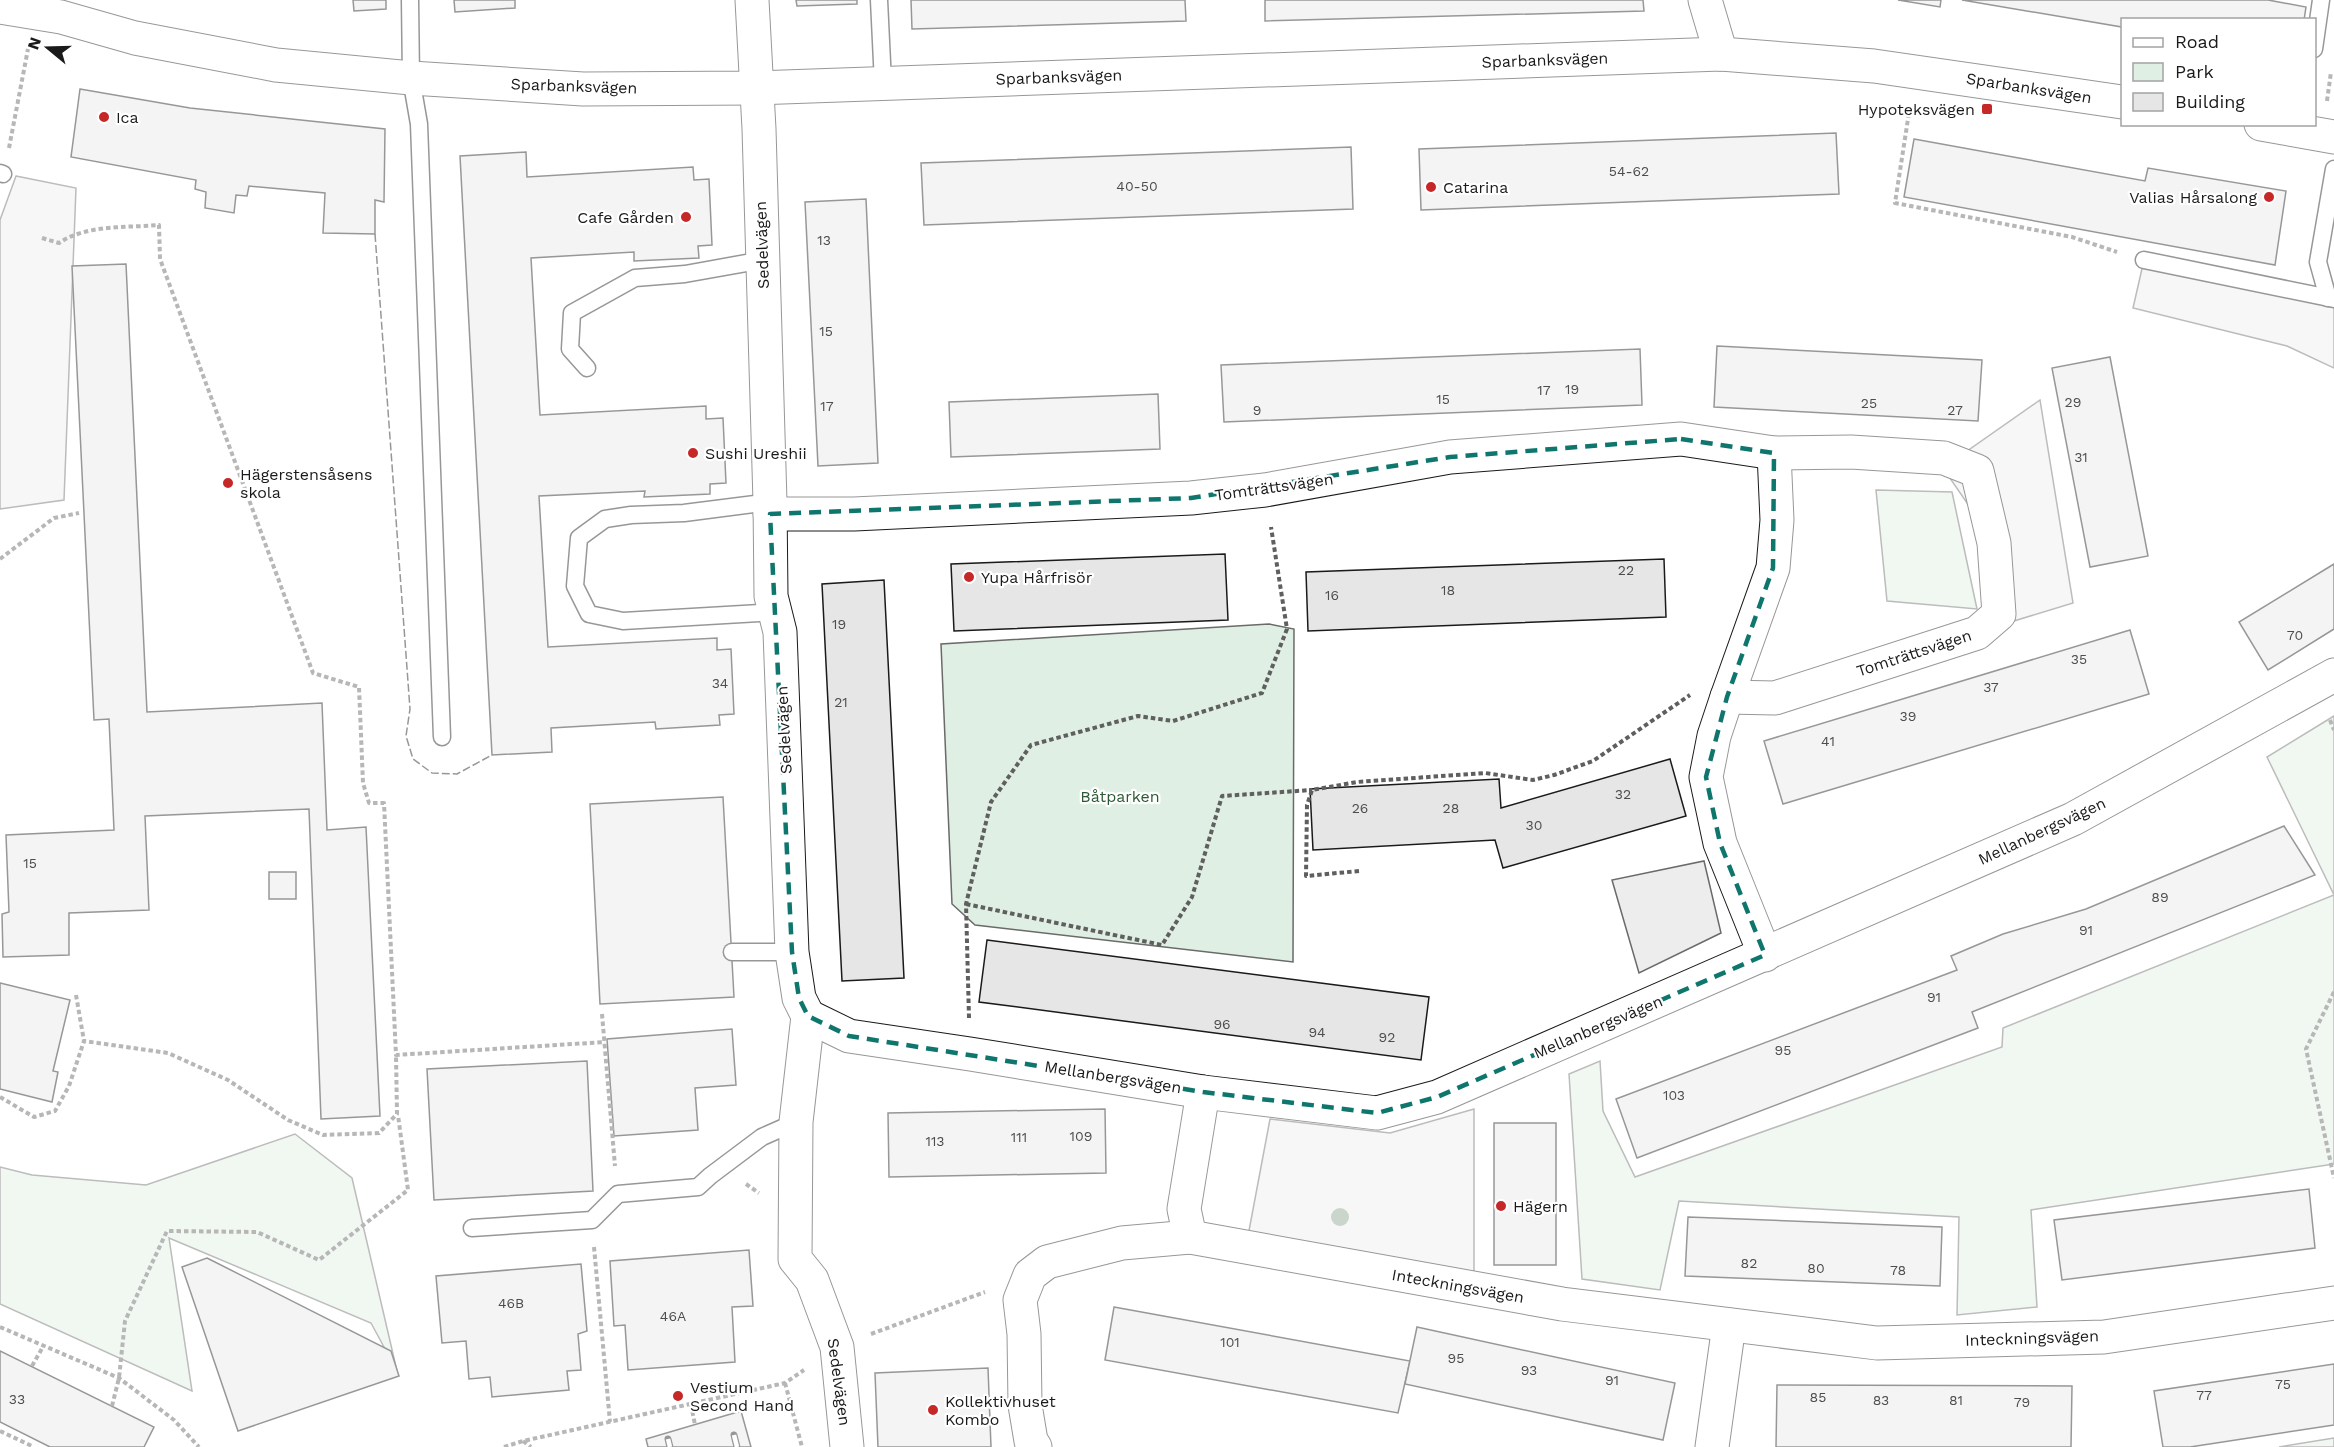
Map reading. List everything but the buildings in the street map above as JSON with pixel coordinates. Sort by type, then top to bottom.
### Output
[{"type":"street","name":"Sedelvägen","points":[[752,0],[763,260],[771,596],[780,632],[792,952],[799,998],[808,1016],[796,1122],[795,1259],[812,1280],[837,1347],[847,1447]]},
{"type":"street","points":[[1705,0],[1721,54]]},
{"type":"street","name":"Sparbanksvägen","points":[[0,7],[53,10],[135,38],[276,65],[411,78],[583,89],[756,88],[1721,54],[1851,63],[2121,102]]},
{"type":"street","points":[[2275,126],[2316,132]]},
{"type":"street","name":"Tomträttsvägen","points":[[770,508],[854,514],[1191,498],[1265,490],[1450,457],[1681,439],[1774,453],[1851,452],[1944,458],[1977,471],[1994,543],[1999,614],[1977,633],[1775,698],[1727,697]]},
{"type":"street","points":[[1765,955],[1720,843],[1706,777],[1714,736],[1773,568],[1777,519],[1774,453]]},
{"type":"street","name":"Mellanbergsvägen","points":[[808,1016],[849,1036],[1203,1092],[1377,1113],[1437,1097],[2073,819],[2334,675]]},
{"type":"street","points":[[1190,1237],[1184,1209],[1203,1092]]},
{"type":"street","name":"Inteckningsvägen","points":[[1030,1275],[1047,1262],[1122,1243],[1190,1237],[1551,1302],[1877,1343],[2092,1337],[2334,1303]]},
{"type":"street","points":[[1030,1275],[1020,1300],[1024,1334],[1025,1405],[1031,1441],[1035,1447]]},
{"type":"street","points":[[1712,1447],[1728,1324]]},
{"type":"lane","points":[[410,0],[411,78],[419,124],[442,737]]},
{"type":"lane","points":[[879,0],[883,83]]},
{"type":"lane","points":[[2316,35],[2321,0]]},
{"type":"lane","points":[[2331,298],[2318,262],[2334,169]]},
{"type":"lane","points":[[587,368],[570,349],[572,313],[635,278],[685,274],[763,260]]},
{"type":"lane","points":[[2144,260],[2331,298]]},
{"type":"lane","points":[[770,508],[631,514],[605,519],[579,538],[575,586],[589,614],[623,621],[775,612]]},
{"type":"lane","points":[[732,952],[792,952]]},
{"type":"lane","points":[[472,1228],[592,1220],[618,1194],[698,1187],[762,1137],[796,1122]]},
{"type":"path","points":[[2,174],[53,10]]},
{"type":"path","points":[[2316,132],[2331,68]]},
{"type":"path","points":[[1917,71],[1895,202],[2072,237],[2144,260]]},
{"type":"path","points":[[42,238],[59,243],[70,236],[91,230],[159,225],[160,259],[314,673],[358,687],[363,783],[369,803],[384,803],[398,1114],[408,1190],[319,1260],[257,1232],[166,1231],[125,1321],[112,1406]]},
{"type":"path","points":[[970,1054],[966,904],[992,802],[1031,745],[1138,716],[1173,721],[1262,693],[1287,629],[1265,490]]},
{"type":"path","points":[[0,559],[54,518],[79,513]]},
{"type":"path","points":[[966,904],[1162,945],[1192,897],[1222,796],[1312,789],[1357,782],[1485,773],[1533,780],[1593,761],[1688,694],[1727,697]]},
{"type":"path","points":[[1312,789],[1307,805],[1306,876],[1359,871]]},
{"type":"path","points":[[2334,992],[2306,1049],[2334,1178]]},
{"type":"path","points":[[0,1097],[34,1117],[55,1111],[69,1086],[84,1041],[76,995]]},
{"type":"path","points":[[602,1014],[618,1194]]},
{"type":"path","points":[[84,1041],[168,1053],[228,1080],[288,1120],[323,1135],[379,1133],[398,1114]]},
{"type":"path","points":[[396,1055],[605,1042]]},
{"type":"path","points":[[592,1220],[610,1422]]},
{"type":"path","points":[[837,1347],[1030,1275]]},
{"type":"path","points":[[0,1327],[118,1378],[174,1420],[199,1447]]},
{"type":"path","points":[[32,1366],[44,1345]]},
{"type":"path","points":[[504,1447],[785,1383],[802,1447]]},
{"type":"path","points":[[691,1404],[695,1425]]},
{"type":"path","points":[[7,1426],[2,1432],[34,1447]]},
{"type":"path","points":[[523,1441],[531,1447]]},
{"type":"highlighted area","points":[[1681,439],[1774,453],[1773,568],[1727,697],[1706,777],[1720,843],[1765,955],[1437,1097],[1377,1113],[1203,1092],[849,1036],[808,1016],[799,998],[792,952],[770,514],[1191,498],[1450,457]]},
{"type":"green space","points":[[1876,490],[1952,492],[1977,609],[1887,601]]},
{"type":"green space","name":"Båtparken","points":[[1269,624],[1294,629],[1293,962],[975,925],[952,904],[941,644]]},
{"type":"green space","points":[[2334,716],[2334,895],[2267,757]]},
{"type":"green space","points":[[2334,895],[2334,1164],[2031,1210],[2037,1307],[1957,1315],[1959,1217],[1679,1201],[1660,1290],[1582,1279],[1569,1074],[1600,1061],[1603,1111],[1635,1177],[2002,1047],[2003,1028]]},
{"type":"green space","points":[[295,1134],[352,1178],[397,1371],[371,1323],[169,1238],[192,1391],[0,1304],[0,1167],[32,1175],[146,1185]]},
{"type":"green space","points":[[2334,1438],[2334,1447],[2279,1447]]},
{"type":"shaded area","points":[[16,176],[76,188],[64,500],[0,509],[0,220]]},
{"type":"shaded area","points":[[2144,260],[2334,299],[2334,368],[2287,346],[2133,308]]},
{"type":"shaded area","points":[[2040,400],[2073,603],[1991,628],[1987,532],[1943,468]]},
{"type":"shaded area","points":[[1704,861],[1721,933],[1639,973],[1612,880]]},
{"type":"shaded area","points":[[1474,1109],[1474,1273],[1248,1236],[1270,1119],[1390,1133]]},
{"type":"railway","points":[[734,1435],[737,1447]]},
{"type":"railway","points":[[668,1439],[670,1447]]},
{"type":"fence","points":[[375,234],[410,709],[406,736],[413,759],[432,773],[457,774],[492,755]]},
{"type":"place","name":"Hypoteksvägen","points":[[1987,109]]},
{"type":"place","name":"Ica","points":[[104,117]]},
{"type":"place","name":"Catarina","points":[[1431,187]]},
{"type":"place","name":"Valias Hårsalong","points":[[2269,197]]},
{"type":"place","name":"Cafe Gården","points":[[686,217]]},
{"type":"place","name":"Sushi Ureshii","points":[[693,453]]},
{"type":"place","name":"Hägerstensåsens skola","points":[[228,483]]},
{"type":"place","name":"Yupa Hårfrisör","points":[[969,577]]},
{"type":"place","name":"Hägern","points":[[1501,1206]]},
{"type":"place","name":"Vestium Second Hand","points":[[678,1396]]},
{"type":"place","name":"Kollektivhuset Kombo","points":[[933,1410]]}]
